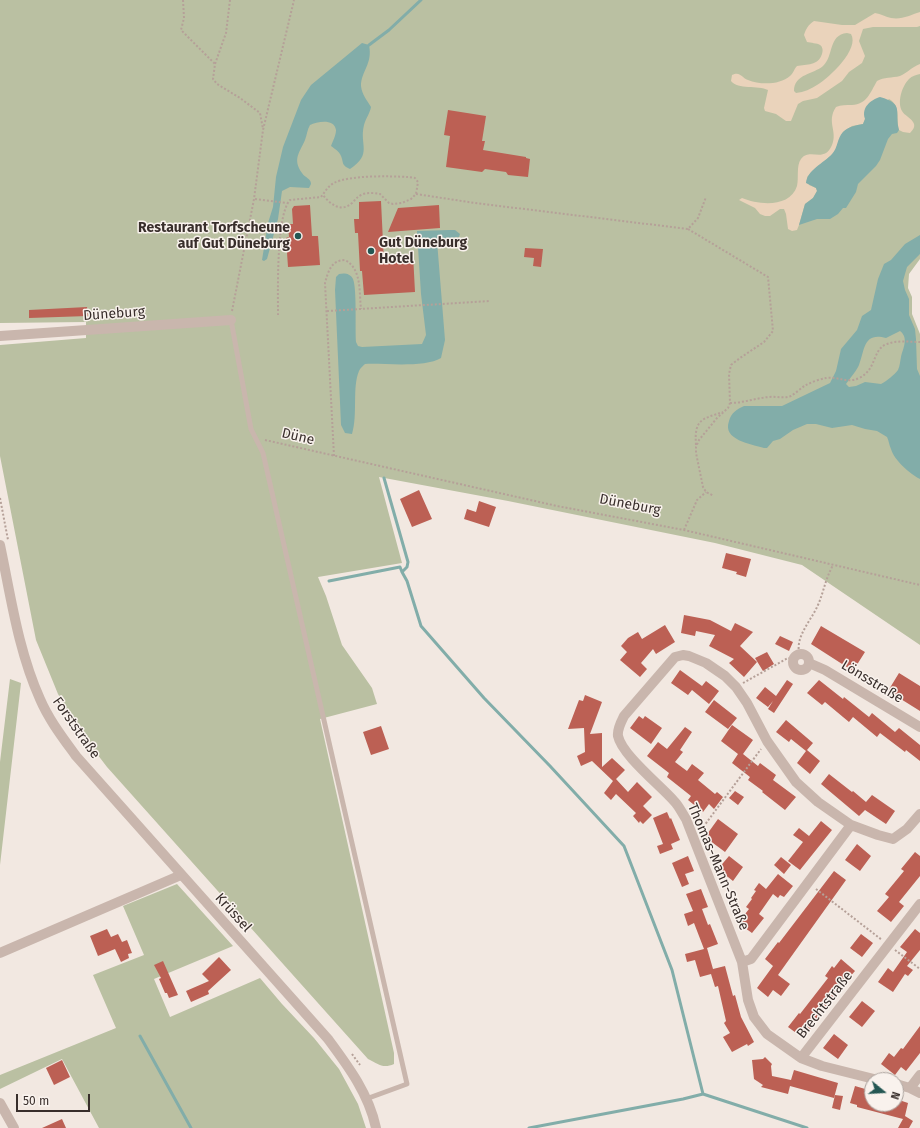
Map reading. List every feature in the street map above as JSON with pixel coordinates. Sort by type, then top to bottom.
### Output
[{"type":"street","name":"Düneburg","points":[[0,336],[230,320]]},
{"type":"street","name":"Forststraße","points":[[4,543],[19,638],[27,667],[40,700],[53,723],[76,756],[181,875]]},
{"type":"street","name":"Thomas-Mann-Straße","points":[[801,1058],[767,1034],[754,1018],[748,1000],[742,962],[686,819],[677,804],[622,745],[618,735],[619,724],[624,716],[675,657],[683,655],[689,656],[706,663],[725,676],[736,687],[747,703],[767,741],[796,782],[818,802],[851,825],[893,839],[907,829],[920,814]]},
{"type":"street","points":[[807,655],[810,663],[807,668],[799,670],[793,665],[796,656],[807,655]]},
{"type":"street","name":"Lönsstraße","points":[[810,663],[825,670],[920,727]]},
{"type":"street","points":[[742,962],[751,959],[851,825]]},
{"type":"street","name":"Krüssel","points":[[181,875],[328,1039],[361,1087],[376,1128]]},
{"type":"street","points":[[0,953],[181,875]]},
{"type":"street","name":"Brechtstraße","points":[[864,1076],[822,1066],[801,1058],[920,904]]},
{"type":"street","points":[[910,1088],[920,1075]]},
{"type":"street","points":[[904,1086],[920,1093]]},
{"type":"street","points":[[0,1103],[14,1128]]},
{"type":"lane","points":[[230,320],[251,429],[262,453],[407,1084],[366,1099]]},
{"type":"path","points":[[183,0],[184,18],[181,30],[215,64]]},
{"type":"path","points":[[230,0],[226,33],[215,64],[213,79],[217,84],[240,98],[260,113],[264,130]]},
{"type":"path","points":[[230,320],[254,199],[264,130],[294,0]]},
{"type":"path","points":[[278,316],[280,239],[287,203],[290,200],[318,198],[323,195],[330,186],[341,180],[349,178],[408,176],[415,178],[418,182],[416,194],[411,199],[397,204],[389,203],[380,194],[365,193],[359,196],[352,204],[338,207],[330,204],[323,195]]},
{"type":"path","points":[[416,194],[475,204],[688,229],[768,277],[773,331],[764,342],[732,365],[729,374],[730,403],[728,408],[699,440],[696,447]]},
{"type":"path","points":[[688,229],[698,218],[706,197]]},
{"type":"path","points":[[254,199],[287,203]]},
{"type":"path","points":[[334,456],[325,283],[330,267],[341,260],[345,260],[354,266],[358,280],[361,308]]},
{"type":"path","points":[[327,311],[490,301]]},
{"type":"path","points":[[730,403],[772,396],[791,396],[806,386],[825,378],[850,381],[860,378],[872,369],[878,352],[885,344],[902,341],[920,342]]},
{"type":"path","points":[[714,496],[706,492],[703,487],[696,453],[696,431],[699,423],[704,418],[724,411]]},
{"type":"path","name":"Düne","points":[[257,440],[264,440],[334,456]]},
{"type":"path","name":"Düneburg","points":[[334,456],[557,506],[684,530],[920,585]]},
{"type":"path","points":[[684,530],[697,500],[706,492]]},
{"type":"path","points":[[0,498],[4,543]]},
{"type":"path","points":[[736,687],[788,658],[796,656],[802,634],[818,606],[826,577],[833,565]]},
{"type":"path","points":[[694,840],[767,741]]},
{"type":"path","points":[[808,883],[920,969]]},
{"type":"path","points":[[351,1053],[360,1065]]},
{"type":"green space","points":[[0,0],[920,0],[920,259],[909,274],[908,288],[912,297],[912,314],[920,334],[920,645],[802,565],[715,543],[508,501],[379,477],[402,563],[318,577],[326,596],[342,645],[372,688],[377,704],[320,719],[394,1053],[394,1064],[384,1066],[368,1059],[107,767],[78,729],[58,694],[36,640],[0,456],[0,345],[86,338],[86,322],[0,323]]},
{"type":"green space","points":[[10,679],[21,683],[0,865],[0,762]]},
{"type":"green space","points":[[177,884],[233,946],[154,979],[170,1017],[260,978],[314,1038],[339,1069],[358,1104],[366,1128],[99,1128],[62,1059],[0,1089],[0,1075],[116,1028],[93,975],[144,955],[123,906]]},
{"type":"sand","points":[[920,12],[920,26],[917,27],[873,27],[863,29],[859,41],[865,56],[862,63],[849,72],[842,81],[817,98],[803,101],[798,104],[791,121],[786,121],[776,114],[765,111],[764,108],[768,90],[738,86],[731,81],[732,75],[737,74],[753,82],[775,83],[790,76],[797,66],[812,64],[818,61],[822,54],[822,47],[817,44],[807,42],[804,35],[810,24],[814,21],[842,25],[855,25],[875,13],[889,18],[902,18]],"holes":[[[847,33],[851,34],[853,40],[851,47],[847,55],[835,70],[810,89],[796,93],[794,91],[797,81],[823,66],[829,57],[834,42],[837,38]]]},
{"type":"sand","points":[[920,64],[920,74],[911,77],[906,82],[900,99],[902,111],[914,123],[912,131],[910,133],[899,130],[897,109],[893,102],[889,99],[865,119],[863,124],[852,126],[843,132],[834,153],[807,177],[809,185],[816,188],[817,191],[813,198],[805,204],[797,230],[792,231],[788,229],[784,209],[780,209],[770,216],[765,216],[760,214],[755,208],[739,200],[742,198],[757,202],[773,203],[788,198],[793,193],[798,183],[799,162],[801,159],[809,154],[821,155],[829,151],[834,135],[832,117],[836,107],[861,103],[868,97],[877,81],[885,78],[900,76]]},
{"type":"water","points":[[362,43],[369,45],[370,52],[361,86],[371,107],[364,125],[364,149],[361,159],[350,169],[347,168],[343,164],[341,156],[337,150],[331,146],[336,132],[335,126],[329,122],[310,125],[297,160],[303,175],[310,180],[311,184],[309,188],[290,187],[282,191],[278,219],[267,259],[264,261],[262,260],[268,223],[273,207],[276,177],[283,147],[301,100],[311,85]]},
{"type":"water","points":[[880,97],[893,102],[896,106],[899,130],[897,133],[892,134],[888,139],[880,160],[858,184],[856,192],[846,208],[843,208],[838,214],[830,219],[817,219],[799,225],[805,204],[813,198],[817,191],[816,188],[806,183],[809,174],[834,152],[843,132],[852,126],[863,124],[865,119],[864,111],[870,102]]},
{"type":"water","points":[[455,230],[460,234],[459,237],[439,239],[437,241],[445,340],[441,358],[434,361],[415,364],[365,364],[359,370],[357,378],[355,393],[355,418],[352,434],[345,433],[341,425],[335,290],[336,277],[339,274],[345,274],[349,275],[353,279],[356,342],[358,346],[422,344],[426,335],[421,294],[417,231]]},
{"type":"water","points":[[920,235],[920,254],[907,267],[903,281],[909,299],[909,315],[915,329],[917,369],[920,376],[920,479],[907,470],[895,458],[887,437],[877,431],[852,425],[832,428],[816,424],[807,424],[793,430],[780,439],[773,441],[767,448],[745,443],[734,437],[730,433],[728,427],[729,421],[739,408],[744,406],[782,406],[830,383],[836,371],[841,349],[857,330],[862,316],[871,310],[878,279],[884,264],[891,260],[905,244]],"holes":[[[900,331],[903,334],[905,343],[899,367],[892,376],[881,384],[865,382],[849,387],[846,384],[858,367],[864,348],[869,340],[878,337],[886,338]]]},
{"type":"building","points":[[448,110],[486,116],[482,141],[485,141],[483,150],[526,157],[530,159],[528,177],[508,175],[506,172],[485,169],[482,172],[446,167],[450,136],[444,135]]},
{"type":"building","points":[[381,201],[384,263],[400,262],[400,255],[413,254],[415,292],[364,295],[362,271],[360,271],[358,233],[355,233],[354,219],[359,219],[359,202]]},
{"type":"building","name":"Restaurant Torfscheune auf Gut Düneburg","points":[[310,205],[312,236],[318,236],[320,265],[288,267],[286,238],[289,237],[288,224],[293,224],[292,209],[294,206]]},
{"type":"building","points":[[439,205],[440,228],[388,232],[398,208]]},
{"type":"building","points":[[525,248],[543,249],[541,267],[533,266],[534,258],[524,257]]},
{"type":"building","points":[[87,307],[88,316],[29,318],[29,310]]},
{"type":"building","points":[[419,490],[432,519],[412,527],[400,499]]},
{"type":"building","points":[[479,501],[496,507],[489,527],[464,519],[467,509],[476,512]]},
{"type":"building","points":[[726,553],[751,559],[746,577],[736,574],[737,572],[722,568]]},
{"type":"building","points":[[684,615],[710,620],[731,631],[735,623],[753,632],[740,646],[757,662],[744,677],[729,663],[734,659],[709,646],[715,635],[696,631],[695,636],[681,633]]},
{"type":"building","points":[[665,625],[675,642],[656,654],[653,649],[641,663],[647,669],[640,677],[620,660],[627,652],[621,646],[628,638],[638,632],[642,639]]},
{"type":"building","points":[[821,626],[865,652],[853,671],[811,644]]},
{"type":"building","points":[[780,636],[793,642],[789,651],[775,644]]},
{"type":"building","points":[[767,652],[774,664],[763,671],[755,658]]},
{"type":"building","points":[[680,670],[702,686],[706,681],[719,691],[709,704],[692,690],[688,695],[671,683]]},
{"type":"building","points":[[899,673],[920,686],[920,711],[888,691]]},
{"type":"building","points":[[787,680],[793,684],[774,713],[768,709],[773,701],[768,707],[756,698],[765,687],[776,696]]},
{"type":"building","points":[[819,680],[843,699],[844,697],[869,717],[872,713],[895,732],[899,728],[920,745],[920,761],[906,750],[905,752],[880,733],[877,737],[853,717],[849,722],[825,702],[822,705],[807,693]]},
{"type":"building","points":[[585,695],[602,702],[590,734],[602,733],[602,767],[612,758],[625,770],[616,779],[628,792],[637,782],[652,797],[643,806],[652,815],[643,824],[640,821],[639,823],[633,816],[636,813],[616,794],[611,800],[604,793],[613,781],[592,761],[581,766],[577,756],[585,752],[584,728],[568,729],[579,700],[583,701]]},
{"type":"building","points":[[714,700],[737,718],[728,729],[705,712]]},
{"type":"building","points":[[639,716],[643,719],[645,716],[662,728],[651,744],[630,728]]},
{"type":"building","points":[[786,720],[813,743],[807,750],[820,761],[810,774],[797,763],[806,751],[791,739],[789,742],[776,732]]},
{"type":"building","points":[[732,725],[753,740],[743,754],[758,766],[760,763],[776,775],[773,780],[796,797],[785,810],[748,780],[750,777],[732,763],[738,754],[721,741]]},
{"type":"building","points":[[381,726],[389,749],[371,755],[363,732]]},
{"type":"building","points":[[685,727],[692,732],[680,750],[683,752],[675,762],[687,771],[692,764],[704,773],[698,780],[715,794],[717,792],[723,797],[714,809],[709,804],[703,812],[688,800],[691,796],[667,777],[669,773],[647,756],[658,742],[667,749]]},
{"type":"building","points":[[829,774],[866,802],[872,795],[895,811],[886,824],[865,810],[859,816],[821,784]]},
{"type":"building","points":[[735,791],[744,797],[738,805],[729,798]]},
{"type":"building","points":[[667,812],[680,840],[671,844],[673,849],[660,854],[657,846],[663,844],[653,818]]},
{"type":"building","points":[[718,819],[738,834],[725,852],[705,837]]},
{"type":"building","points":[[821,821],[832,830],[800,870],[788,861],[803,842],[793,835],[799,828],[809,836]]},
{"type":"building","points":[[857,844],[871,856],[860,871],[845,860]]},
{"type":"building","points":[[915,852],[920,856],[920,876],[899,902],[904,906],[891,922],[877,911],[889,897],[885,894],[904,871],[901,869]]},
{"type":"building","points":[[688,856],[694,871],[685,874],[689,884],[682,887],[672,863]]},
{"type":"building","points":[[729,856],[743,867],[733,881],[718,869]]},
{"type":"building","points":[[781,857],[791,865],[784,874],[774,865]]},
{"type":"building","points":[[834,871],[846,880],[778,975],[790,984],[781,996],[773,990],[768,997],[757,988],[773,966],[765,959]]},
{"type":"building","points":[[778,874],[793,886],[784,897],[780,895],[778,898],[773,894],[759,914],[764,918],[752,933],[738,923],[749,909],[746,907],[752,899],[751,898],[756,891],[754,890],[759,883],[766,889]]},
{"type":"building","points":[[701,889],[708,907],[702,909],[718,944],[707,948],[713,969],[725,966],[733,996],[735,995],[741,1017],[754,1042],[732,1052],[723,1037],[730,1033],[724,1023],[726,1021],[718,986],[715,987],[711,974],[700,977],[695,960],[687,962],[685,954],[704,949],[694,923],[688,926],[684,914],[693,911],[686,894]]},
{"type":"building","points":[[107,929],[111,937],[118,934],[122,942],[127,940],[132,953],[128,954],[129,958],[121,962],[115,949],[98,956],[90,936]]},
{"type":"building","points":[[915,929],[920,933],[920,950],[907,966],[913,970],[908,976],[905,974],[893,992],[878,982],[888,968],[893,972],[907,952],[900,947]]},
{"type":"building","points":[[861,934],[873,943],[862,957],[850,948]]},
{"type":"building","points":[[219,957],[231,970],[208,991],[209,994],[191,1002],[186,991],[209,981],[202,974]]},
{"type":"building","points":[[841,959],[855,971],[848,979],[846,978],[833,995],[835,997],[803,1038],[788,1027],[828,978],[825,976],[832,966],[834,968]]},
{"type":"building","points":[[163,961],[178,995],[169,998],[167,993],[165,993],[159,979],[161,978],[154,965]]},
{"type":"building","points":[[862,1001],[875,1011],[862,1027],[849,1017]]},
{"type":"building","points":[[920,1026],[920,1053],[906,1071],[901,1067],[897,1072],[891,1072],[881,1064],[889,1053],[894,1057],[901,1048],[903,1049]]},
{"type":"building","points":[[834,1034],[848,1045],[838,1059],[823,1048]]},
{"type":"building","points":[[765,1057],[772,1064],[772,1076],[791,1080],[794,1070],[838,1083],[834,1098],[790,1086],[788,1094],[761,1087],[763,1085],[754,1079],[752,1060],[763,1059]]},
{"type":"building","points":[[62,1060],[70,1077],[54,1085],[46,1068]]},
{"type":"building","points":[[855,1086],[864,1089],[864,1109],[850,1103]]},
{"type":"building","points":[[835,1095],[843,1096],[840,1110],[832,1108]]},
{"type":"building","points":[[904,1102],[908,1103],[905,1116],[913,1121],[909,1128],[898,1128],[903,1119],[876,1112],[904,1112]]},
{"type":"building","points":[[62,1119],[66,1128],[42,1128]]},
{"type":"waterway","points":[[369,45],[389,30],[421,0]]},
{"type":"waterway","points":[[384,478],[408,562],[407,567],[402,572],[407,581],[421,626],[484,698],[550,766],[624,846],[672,970],[703,1094],[807,1128]]},
{"type":"waterway","points":[[329,581],[400,567],[402,572]]},
{"type":"waterway","points":[[140,1036],[191,1128]]},
{"type":"waterway","points":[[529,1128],[703,1094]]},
{"type":"place","name":"Restaurant Torfscheune auf Gut Düneburg","points":[[298,236]]},
{"type":"place","name":"Gut Düneburg Hotel","points":[[371,251]]}]
